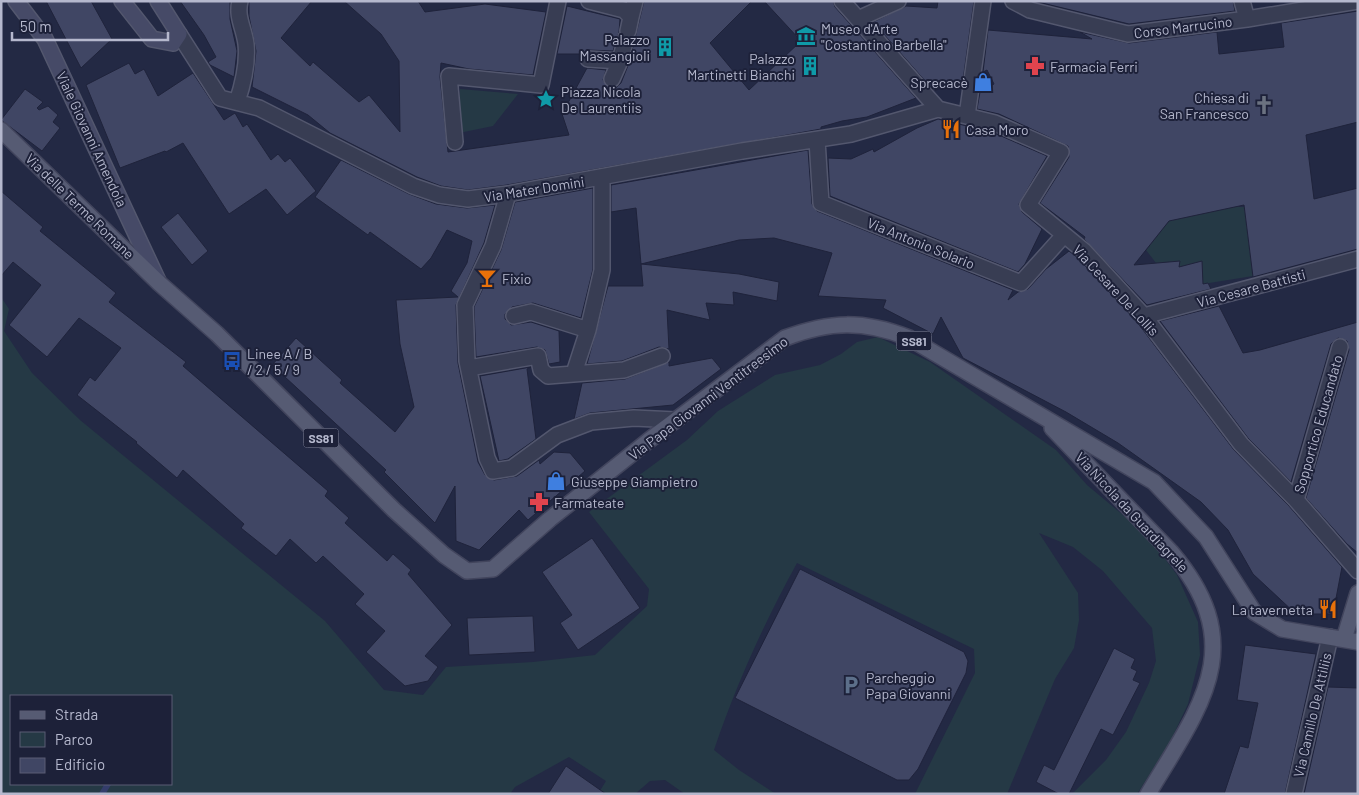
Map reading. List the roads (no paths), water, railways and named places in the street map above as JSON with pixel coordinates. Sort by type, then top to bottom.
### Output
[{"type":"main road","name":"Viale Giovanni Amendola","points":[[16,1],[45,39],[159,282]]},
{"type":"main road","points":[[122,1],[152,39],[172,43],[179,34],[158,1]]},
{"type":"main road","name":"Via delle Terme Romane","points":[[1,130],[159,282]]},
{"type":"main road","name":"Via Papa Giovanni Ventitreesimo","points":[[159,282],[217,334],[394,510],[444,555],[467,571],[493,569],[550,519],[676,420],[785,338],[807,330],[834,324],[861,325],[886,329],[909,338],[1154,482],[1206,537],[1254,612],[1282,629],[1344,639]]},
{"type":"main road","name":"Via Nicola da Guardiagrele","points":[[1031,409],[1076,451],[1172,553],[1190,574],[1208,610],[1212,631],[1213,660],[1208,684],[1199,708],[1148,794]]},
{"type":"main road","points":[[1344,639],[1358,594]]},
{"type":"street","points":[[236,102],[243,84],[246,44],[238,11],[240,1]]},
{"type":"street","points":[[455,142],[449,76],[541,85],[558,1]]},
{"type":"street","points":[[589,1],[628,17],[620,61],[612,79]]},
{"type":"street","points":[[842,1],[938,109]]},
{"type":"street","points":[[858,19],[898,1]]},
{"type":"street","points":[[968,116],[983,1]]},
{"type":"street","name":"Corso Marrucino","points":[[1013,1],[1030,10],[1128,34],[1247,19],[1358,1]]},
{"type":"street","points":[[1242,1],[1247,19]]},
{"type":"street","name":"Via Mater Domini","points":[[179,34],[220,98],[259,108],[413,186],[439,195],[468,200],[602,178],[742,151],[851,134],[938,109]]},
{"type":"street","points":[[588,59],[620,61]]},
{"type":"street","name":"Via Cesare De Lollis","points":[[938,109],[995,123],[1061,152],[1028,205],[1084,251],[1144,316],[1241,444],[1296,500],[1358,571]]},
{"type":"street","name":"Via Antonio Solario","points":[[817,140],[822,203],[1021,283],[1064,236]]},
{"type":"street","points":[[574,373],[588,330],[602,270],[602,178]]},
{"type":"street","points":[[508,194],[493,246],[465,305],[469,368],[488,458],[493,471],[512,468],[556,428],[591,422],[634,418],[676,420]]},
{"type":"street","name":"Via Cesare Battisti","points":[[1144,316],[1358,259]]},
{"type":"street","points":[[514,316],[531,312],[588,330]]},
{"type":"street","name":"Sopportico Educandato","points":[[1296,500],[1340,347]]},
{"type":"street","points":[[469,368],[538,356],[541,370],[548,379],[574,373],[624,370],[662,356]]},
{"type":"street","name":"Via Camillo De Attiliis","points":[[1294,794],[1344,639]]},
{"type":"waterway","points":[[102,794],[107,785]]},
{"type":"place","name":"Museo d'Arte \"Costantino Barbella\"","points":[[806,36]]},
{"type":"place","name":"Palazzo Massangioli","points":[[665,47]]},
{"type":"place","name":"Palazzo Martinetti Bianchi","points":[[810,66]]},
{"type":"place","name":"Farmacia Ferri","points":[[1035,66]]},
{"type":"place","name":"Sprecacè","points":[[983,82]]},
{"type":"place","name":"Piazza Nicola De Laurentiis","points":[[546,99]]},
{"type":"place","name":"Chiesa di San Francesco","points":[[1264,105]]},
{"type":"place","name":"Casa Moro","points":[[951,129]]},
{"type":"place","name":"Fixio","points":[[487,278]]},
{"type":"place","name":"Linee A / B / 2 / 5 / 9","points":[[232,361]]},
{"type":"place","name":"Giuseppe Giampietro","points":[[556,481]]},
{"type":"place","name":"Farmateate","points":[[539,502]]},
{"type":"place","name":"La tavernetta","points":[[1328,609]]},
{"type":"place","name":"Parcheggio Papa Giovanni","points":[[851,685]]}]
